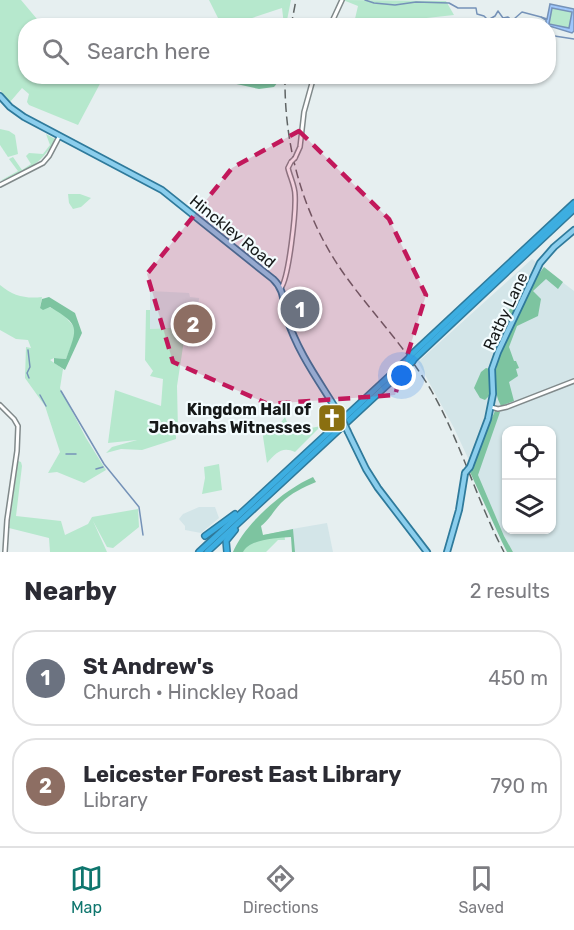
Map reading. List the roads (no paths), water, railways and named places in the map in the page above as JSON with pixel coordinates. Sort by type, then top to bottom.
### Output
[{"type":"highway","points":[[548,228],[574,198]]},
{"type":"highway","points":[[207,552],[574,202]]},
{"type":"highway","points":[[448,324],[574,209]]},
{"type":"highway","points":[[199,552],[411,359]]},
{"type":"highway","points":[[205,536],[270,486]]},
{"type":"highway","points":[[227,552],[226,541],[256,507]]},
{"type":"main road","name":"Hinckley Road","points":[[0,96],[19,114],[168,195],[266,272],[280,288],[287,318],[296,340],[338,413],[366,469],[427,552]]},
{"type":"main road","name":"Ratby Lane","points":[[447,552],[459,510],[465,473],[482,440],[491,407],[492,369],[498,352],[540,263],[574,230]]},
{"type":"street","points":[[334,18],[342,0]]},
{"type":"street","points":[[280,288],[285,277],[294,210],[295,193],[289,170],[300,147],[304,112],[312,84]]},
{"type":"street","points":[[0,184],[43,163],[60,136]]},
{"type":"street","points":[[491,407],[507,407],[574,381]]},
{"type":"street","points":[[0,405],[18,425],[5,552]]},
{"type":"water","points":[[550,4],[574,9],[574,31],[572,33],[556,28],[556,25],[569,28],[572,12],[552,8],[550,18],[547,18]]},
{"type":"waterway","points":[[365,0],[395,5],[416,2],[449,3],[458,8],[476,8],[477,14],[486,18]]},
{"type":"waterway","points":[[492,18],[498,11],[503,18]]},
{"type":"waterway","points":[[515,18],[522,12],[541,17]]},
{"type":"waterway","points":[[503,18],[509,18]]},
{"type":"waterway","points":[[556,36],[574,39]]},
{"type":"waterway","points":[[28,350],[30,367],[27,373],[29,378]]},
{"type":"waterway","points":[[61,391],[104,464],[139,507],[143,535]]},
{"type":"waterway","points":[[40,395],[46,406]]},
{"type":"waterway","points":[[66,454],[76,454]]},
{"type":"waterway","points":[[96,469],[103,467]]},
{"type":"railway","points":[[293,18],[296,0]]},
{"type":"railway","points":[[285,84],[292,155],[317,229],[344,274],[411,360],[431,390],[442,410],[504,552]]},
{"type":"place","name":"St Andrew's","points":[[300,309]]},
{"type":"place","name":"Leicester Forest East Library","points":[[193,324]]},
{"type":"place","name":"Kingdom Hall of Jehovahs Witnesses","points":[[332,418]]}]
